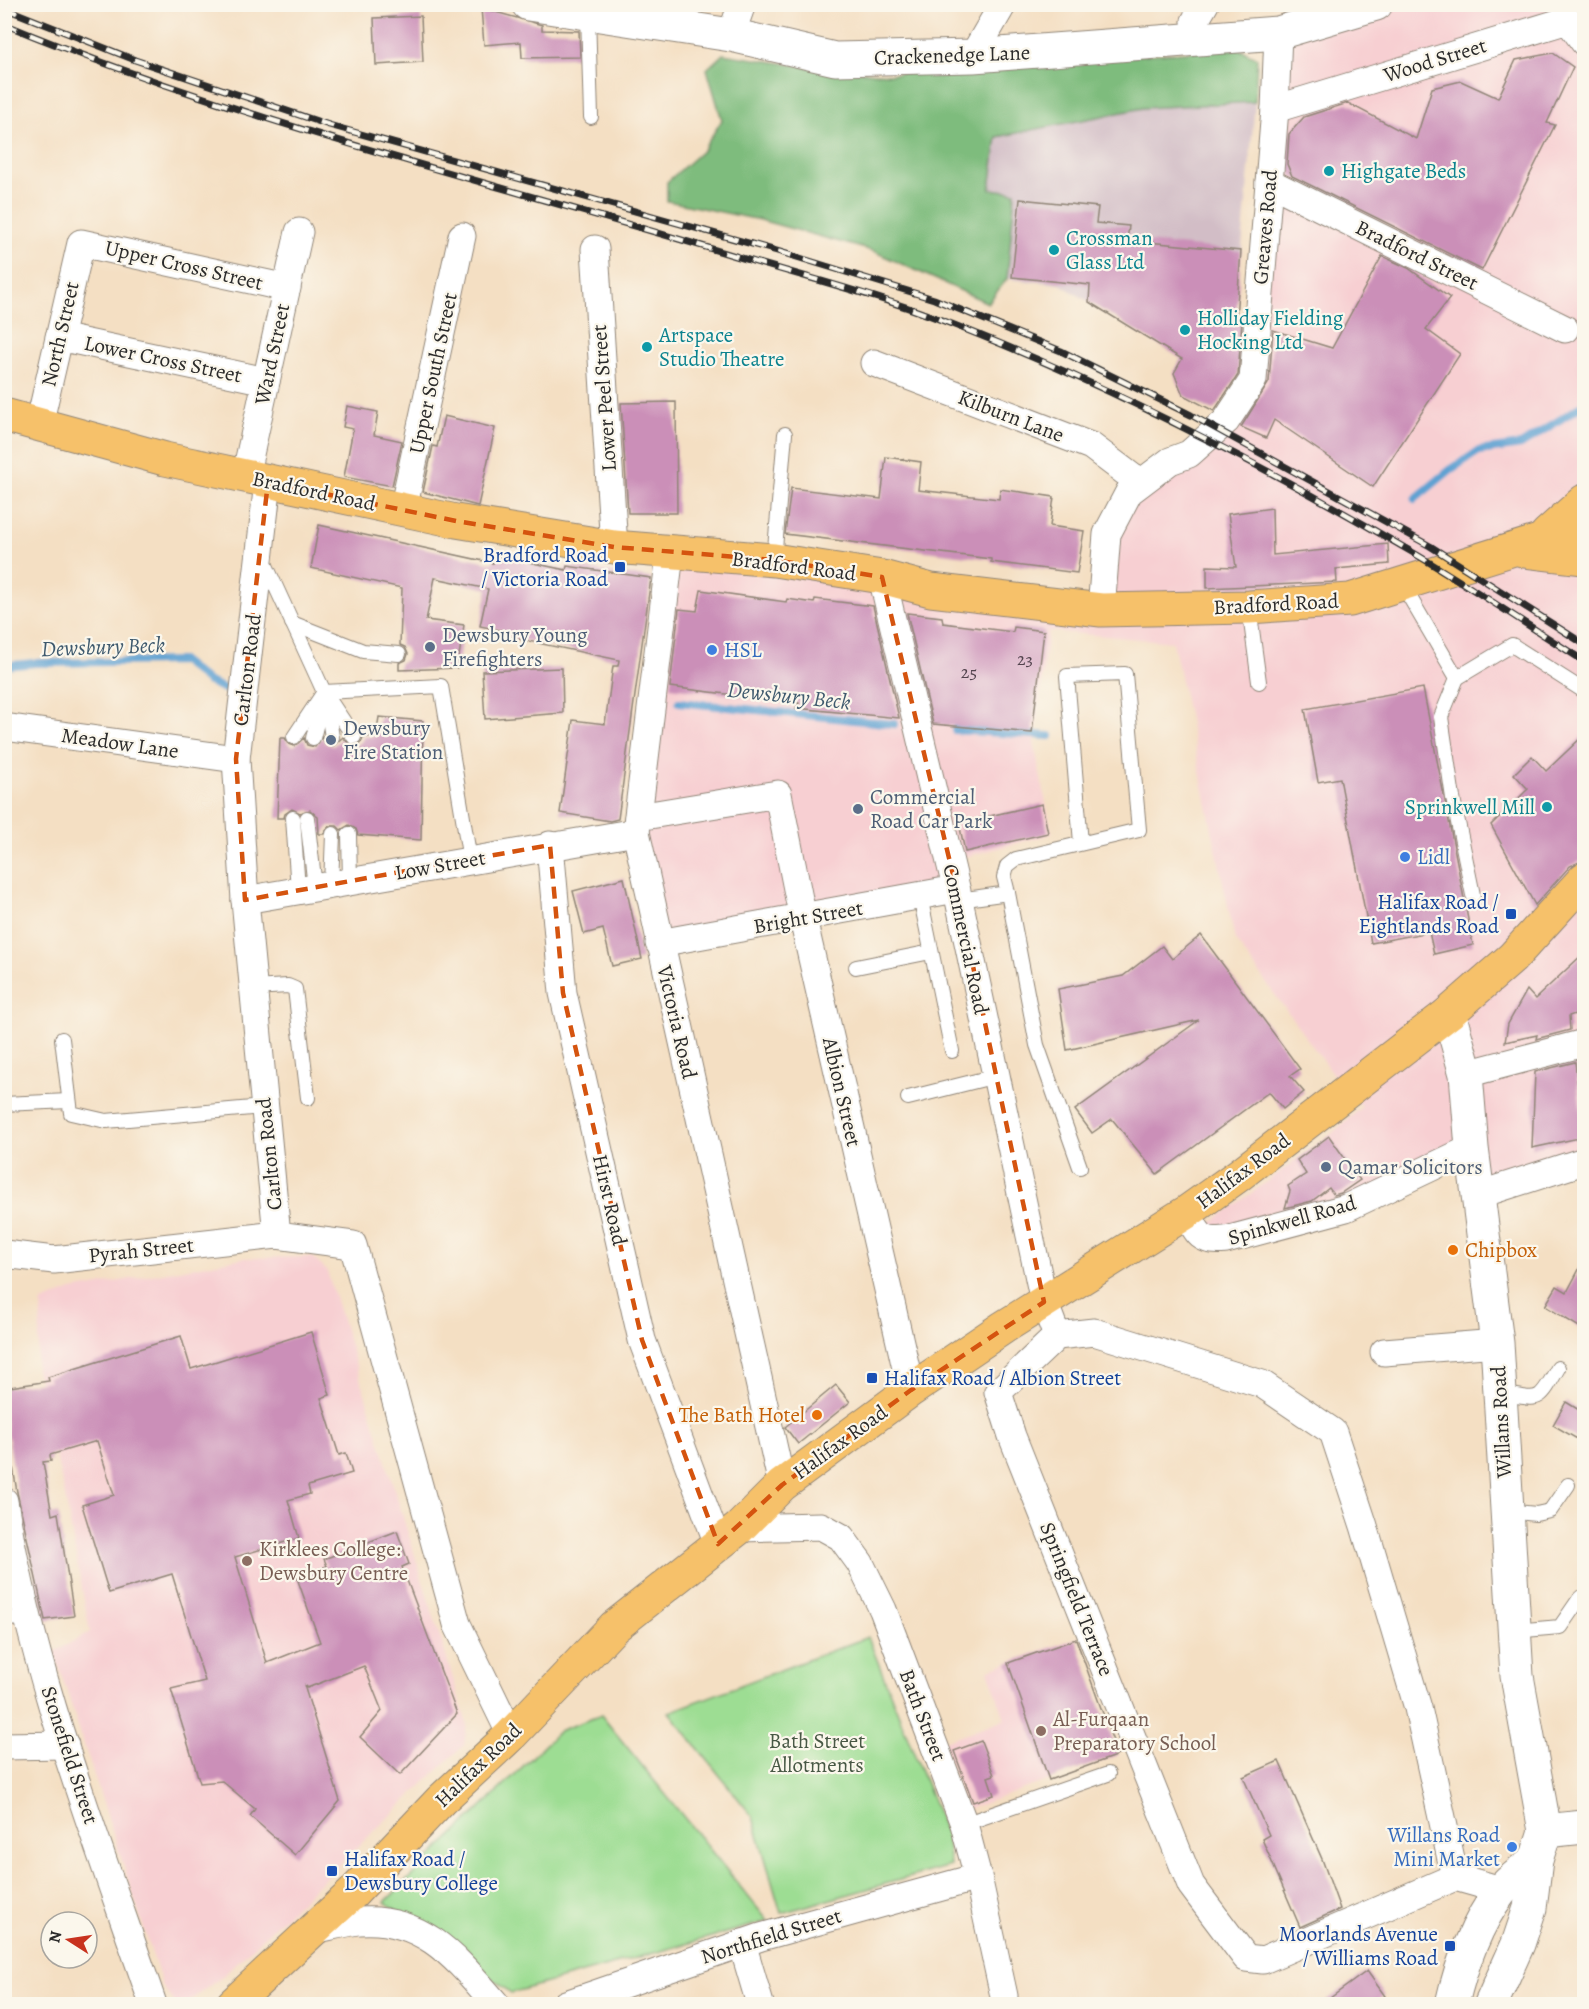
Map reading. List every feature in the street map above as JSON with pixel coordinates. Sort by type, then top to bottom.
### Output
[{"type":"main road","name":"Bradford Road","points":[[4,415],[165,459],[403,510],[614,547],[670,554],[774,560],[882,577],[931,590],[1101,610],[1249,607],[1350,600],[1509,550],[1567,550],[1584,527]]},
{"type":"main road","points":[[1567,550],[1584,501]]},
{"type":"main road","name":"Halifax Road","points":[[1512,958],[1584,879]]},
{"type":"main road","name":"Halifax Road","points":[[233,2004],[353,1893],[441,1800],[512,1735],[614,1627],[729,1536],[782,1485],[910,1390],[1187,1212],[1449,1013],[1512,958],[1584,908]]},
{"type":"street","name":"Crackenedge Lane","points":[[528,4],[731,35],[835,59],[973,56],[1278,33],[1376,4]]},
{"type":"street","points":[[731,35],[742,4]]},
{"type":"street","points":[[973,56],[1003,4]]},
{"type":"street","points":[[1203,39],[1195,21],[1204,4]]},
{"type":"street","name":"Wood Street","points":[[1275,109],[1568,20],[1584,42]]},
{"type":"street","name":"Greaves Road","points":[[1101,610],[1107,534],[1129,492],[1170,461],[1189,454],[1227,421],[1253,380],[1275,109],[1278,33]]},
{"type":"street","name":"Bradford Street","points":[[1269,182],[1565,329]]},
{"type":"street","name":"Ward Street","points":[[257,479],[266,381],[299,232]]},
{"type":"street","name":"Upper South Street","points":[[403,510],[462,236]]},
{"type":"street","name":"Upper Cross Street","points":[[81,243],[286,288]]},
{"type":"street","name":"North Street","points":[[39,424],[81,243]]},
{"type":"street","name":"Lower Peel Street","points":[[595,249],[614,547]]},
{"type":"street","name":"Lower Cross Street","points":[[59,337],[266,381]]},
{"type":"street","name":"Kilburn Lane","points":[[874,363],[1091,446],[1140,483]]},
{"type":"street","name":"Carlton Road","points":[[257,479],[261,554],[236,759],[245,900],[277,1235],[353,1245],[457,1624],[512,1735]]},
{"type":"street","name":"Victoria Road","points":[[670,554],[637,824],[659,943],[782,1485]]},
{"type":"street","name":"Commercial Road","points":[[882,577],[958,895],[1044,1302]]},
{"type":"street","name":"Meadow Lane","points":[[4,726],[236,759]]},
{"type":"street","name":"Low Street","points":[[245,900],[550,845],[778,794]]},
{"type":"street","name":"Albion Street","points":[[778,794],[803,919],[910,1390]]},
{"type":"street","name":"Hirst Road","points":[[550,845],[563,993],[642,1340],[729,1536]]},
{"type":"street","name":"Bright Street","points":[[659,943],[803,919],[920,896],[958,895]]},
{"type":"street","name":"Willans Road","points":[[1449,1013],[1466,1074],[1472,1148],[1497,1343],[1517,1676],[1540,1846],[1530,1908],[1518,1944],[1491,2004]]},
{"type":"street","points":[[1466,1074],[1584,1043]]},
{"type":"street","name":"Spinkwell Road","points":[[1187,1212],[1197,1233],[1212,1242],[1226,1240],[1346,1208],[1472,1148]]},
{"type":"street","points":[[1478,1195],[1584,1161]]},
{"type":"street","name":"Pyrah Street","points":[[4,1254],[54,1260],[277,1235]]},
{"type":"street","points":[[1044,1302],[1057,1336],[1094,1332],[1262,1384],[1333,1432],[1364,1526],[1418,1708],[1455,1877],[1502,1890]]},
{"type":"street","name":"Springfield Terrace","points":[[1057,1336],[999,1392],[1012,1436],[1191,1886],[1231,1941],[1246,1958],[1263,1960],[1455,1877]]},
{"type":"street","points":[[1384,1352],[1497,1343]]},
{"type":"street","name":"Stonefield Street","points":[[5,1503],[16,1618],[65,1745],[153,2004]]},
{"type":"street","name":"Bath Street","points":[[729,1536],[821,1526],[841,1537],[860,1563],[883,1610],[964,1824],[1004,1996],[1003,2004]]},
{"type":"street","points":[[4,1746],[65,1745]]},
{"type":"street","points":[[1452,2004],[1459,1973],[1478,1932],[1502,1890],[1540,1846],[1584,1827]]},
{"type":"street","name":"Northfield Street","points":[[566,2004],[742,1943],[978,1877]]},
{"type":"street","points":[[313,1930],[359,1921],[378,1921],[432,1937],[460,1963],[496,2004]]},
{"type":"street","points":[[742,1943],[760,2004]]},
{"type":"lane","points":[[588,14],[591,117]]},
{"type":"lane","points":[[774,560],[785,434]]},
{"type":"lane","points":[[261,554],[324,692],[354,737]]},
{"type":"lane","points":[[1402,584],[1457,678]]},
{"type":"lane","points":[[1249,607],[1259,682]]},
{"type":"lane","points":[[292,623],[363,651],[399,654]]},
{"type":"lane","points":[[1473,895],[1453,798],[1441,717],[1457,678],[1512,645],[1584,691]]},
{"type":"lane","points":[[1080,1167],[1037,1045],[1004,878],[1006,866],[1016,859],[1139,830],[1125,674],[1067,676],[1081,843]]},
{"type":"lane","points":[[324,692],[441,686],[470,860]]},
{"type":"lane","points":[[324,692],[332,737]]},
{"type":"lane","points":[[294,737],[324,692]]},
{"type":"lane","points":[[313,738],[324,692]]},
{"type":"lane","points":[[300,818],[324,886]]},
{"type":"lane","points":[[324,886],[333,834]]},
{"type":"lane","points":[[324,886],[350,834]]},
{"type":"lane","points":[[958,895],[1008,893]]},
{"type":"lane","points":[[920,896],[952,1051]]},
{"type":"lane","points":[[856,967],[931,952]]},
{"type":"lane","points":[[253,988],[288,986],[295,989],[308,1098]]},
{"type":"lane","points":[[62,1040],[71,1113],[106,1121],[264,1107]]},
{"type":"lane","points":[[908,1098],[996,1076]]},
{"type":"lane","points":[[4,1104],[69,1101]]},
{"type":"lane","points":[[1499,1393],[1535,1398],[1543,1395],[1558,1368]]},
{"type":"lane","points":[[1506,1511],[1536,1514],[1550,1511],[1568,1485]]},
{"type":"lane","points":[[1514,1632],[1560,1627],[1580,1598]]},
{"type":"lane","points":[[964,1824],[1108,1773]]},
{"type":"highlighted area","points":[[268,482],[456,521],[614,547],[774,560],[882,577],[959,900],[1044,1302],[911,1390],[782,1485],[718,1544],[642,1340],[563,993],[550,845],[245,900],[236,759]]},
{"type":"shaded area","points":[[1376,5],[1584,5],[1584,1164],[1478,1195],[1472,1148],[1346,1208],[1197,1233],[1329,1136],[1362,1107],[1332,1073],[1235,940],[1173,642],[1048,631],[1034,743],[1052,834],[964,857],[956,889],[659,943],[638,817],[670,554],[1101,609],[1107,534],[1253,380],[1278,33]]},
{"type":"shaded area","points":[[1255,102],[1231,370],[1212,411],[1183,395],[1174,373],[1181,358],[1060,284],[1007,279],[1015,192],[990,189],[997,137],[1143,108]]},
{"type":"shaded area","name":"Kirklees College: Dewsbury Centre","points":[[312,1257],[327,1271],[467,1724],[464,1745],[224,1975],[187,2003],[176,2004],[163,1987],[54,1652],[90,1632],[64,1491],[36,1369],[42,1302],[72,1290],[243,1258]]},
{"type":"shaded area","name":"Al-Furqaan Preparatory School","points":[[1076,1638],[1118,1755],[966,1810],[942,1742],[1005,1719],[988,1670]]},
{"type":"green space","points":[[1237,48],[1257,58],[1255,102],[1143,108],[997,137],[990,189],[1015,192],[1007,279],[988,303],[873,251],[760,220],[667,201],[667,182],[703,150],[722,120],[707,69],[723,54],[814,68],[890,74]]},
{"type":"green space","name":"Bath Street Allotments","points":[[868,1637],[946,1834],[950,1866],[781,1913],[753,1817],[669,1712]]},
{"type":"green space","points":[[601,1715],[768,1921],[511,1993],[490,1977],[467,1949],[445,1935],[409,1919],[385,1902],[559,1731]]},
{"type":"building","points":[[481,8],[542,25],[542,30],[579,31],[580,57],[522,58],[521,42],[484,45]]},
{"type":"building","points":[[421,16],[423,62],[376,65],[374,18]]},
{"type":"building","points":[[1553,53],[1573,67],[1547,123],[1555,125],[1482,270],[1292,176],[1287,164],[1289,134],[1304,117],[1348,103],[1416,139],[1432,88],[1461,81],[1498,98],[1516,60]]},
{"type":"building","name":"Holliday Fielding Hocking Ltd","points":[[1020,199],[1098,207],[1096,223],[1129,226],[1127,240],[1241,251],[1236,318],[1242,320],[1238,375],[1214,411],[1183,395],[1174,373],[1182,359],[1089,302],[1090,285],[1012,277]]},
{"type":"building","points":[[1382,256],[1408,268],[1450,298],[1426,329],[1460,354],[1373,487],[1274,420],[1266,438],[1241,427],[1269,382],[1273,330],[1332,348]]},
{"type":"building","points":[[676,402],[677,513],[628,513],[621,403]]},
{"type":"building","points":[[347,406],[378,412],[374,435],[402,441],[392,486],[344,477],[353,429],[343,427]]},
{"type":"building","points":[[444,416],[495,428],[478,506],[423,492],[433,446],[437,447]]},
{"type":"building","points":[[886,457],[921,462],[918,490],[999,499],[1000,489],[1054,497],[1050,526],[1084,531],[1077,573],[991,562],[991,559],[785,534],[791,488],[881,499]]},
{"type":"building","points":[[1272,508],[1273,555],[1388,544],[1389,564],[1336,569],[1337,582],[1207,588],[1207,566],[1236,567],[1228,514]]},
{"type":"building","points":[[319,525],[493,563],[495,555],[566,570],[567,566],[651,578],[618,819],[610,821],[560,813],[573,720],[605,724],[613,666],[618,666],[619,660],[504,636],[505,631],[480,626],[488,589],[435,578],[426,620],[464,625],[457,668],[399,670],[399,663],[406,660],[408,654],[405,647],[400,645],[402,588],[311,568]]},
{"type":"building","points":[[701,590],[786,602],[787,599],[814,603],[815,599],[873,606],[899,718],[796,708],[799,703],[670,687],[679,609],[697,611]]},
{"type":"building","points":[[907,613],[942,617],[943,623],[1013,632],[1014,627],[1044,631],[1032,733],[933,724]]},
{"type":"building","points":[[562,668],[563,713],[485,719],[482,671]]},
{"type":"building","name":"Lidl","points":[[1423,688],[1473,945],[1434,954],[1429,932],[1371,943],[1340,778],[1318,782],[1305,709]]},
{"type":"building","points":[[379,717],[423,721],[421,840],[358,835],[356,829],[349,825],[341,830],[337,826],[329,826],[324,834],[319,834],[318,817],[310,810],[300,813],[292,809],[285,814],[284,818],[277,818],[280,738],[285,738],[289,744],[294,746],[304,738],[307,745],[315,747],[322,737],[325,743],[333,746],[343,737],[350,745],[355,746],[362,741],[363,737],[376,736]]},
{"type":"building","name":"Sprinkwell Mill","points":[[1584,735],[1584,860],[1570,866],[1535,905],[1491,825],[1528,789],[1514,774],[1532,756],[1546,771]]},
{"type":"building","points":[[1042,804],[1048,833],[965,852],[959,823]]},
{"type":"building","points":[[624,878],[642,959],[612,966],[603,929],[584,934],[573,891]]},
{"type":"building","points":[[1201,935],[1300,1069],[1290,1076],[1304,1092],[1283,1109],[1269,1092],[1157,1174],[1112,1119],[1092,1133],[1075,1110],[1199,1020],[1067,1050],[1058,989],[1123,976],[1162,946],[1172,959]]},
{"type":"building","points":[[1584,953],[1584,1011],[1569,1016],[1570,1030],[1536,1039],[1537,1035],[1505,1042],[1508,1024],[1527,990],[1535,999]]},
{"type":"building","points":[[1575,1062],[1584,1137],[1532,1148],[1535,1072]]},
{"type":"building","name":"Qamar Solicitors","points":[[1329,1136],[1360,1180],[1341,1193],[1334,1195],[1329,1188],[1312,1201],[1285,1208],[1290,1191],[1288,1186],[1306,1174],[1297,1160]]},
{"type":"building","points":[[1584,1260],[1584,1330],[1545,1306],[1557,1286],[1567,1292]]},
{"type":"building","points":[[311,1332],[330,1395],[321,1398],[339,1455],[346,1453],[352,1473],[308,1486],[310,1494],[288,1500],[299,1538],[235,1557],[267,1663],[320,1642],[297,1578],[327,1566],[324,1559],[397,1531],[409,1564],[402,1567],[457,1714],[400,1775],[360,1737],[382,1711],[364,1666],[307,1688],[304,1685],[340,1801],[295,1855],[250,1816],[255,1809],[222,1781],[200,1783],[171,1689],[205,1681],[172,1574],[109,1593],[82,1505],[114,1495],[97,1441],[50,1455],[51,1461],[43,1462],[52,1515],[58,1513],[74,1616],[45,1620],[17,1492],[4,1411],[4,1388],[49,1381],[48,1377],[181,1336],[191,1369]]},
{"type":"building","name":"The Bath Hotel","points":[[836,1385],[850,1402],[798,1444],[785,1427]]},
{"type":"building","points":[[1566,1402],[1584,1413],[1584,1443],[1553,1425]]},
{"type":"building","points":[[1076,1639],[1118,1755],[1049,1780],[1008,1663]]},
{"type":"building","points":[[981,1741],[994,1775],[988,1777],[994,1795],[973,1802],[954,1751]]},
{"type":"building","points":[[1279,1761],[1322,1859],[1340,1909],[1300,1927],[1262,1839],[1269,1835],[1243,1777]]},
{"type":"building","points":[[1367,1971],[1385,1996],[1374,2004],[1322,2004]]},
{"type":"waterway","name":"Dewsbury Beck","points":[[1415,499],[1450,470],[1479,451],[1521,445],[1584,404]]},
{"type":"waterway","name":"Dewsbury Beck","points":[[4,666],[35,663],[182,661],[207,681],[229,691]]},
{"type":"waterway","name":"Dewsbury Beck","points":[[679,702],[894,724]]},
{"type":"waterway","name":"Dewsbury Beck","points":[[955,730],[1050,736]]},
{"type":"railway","points":[[4,8],[135,60],[329,125],[777,251],[934,299],[1061,351],[1191,415],[1430,546],[1584,644]]},
{"type":"railway","points":[[4,24],[186,92],[278,122],[861,293],[931,316],[994,341],[1118,396],[1240,456],[1359,521],[1438,568],[1584,661]]},
{"type":"place","name":"Highgate Beds","points":[[1329,171]]},
{"type":"place","name":"Crossman Glass Ltd","points":[[1054,250]]},
{"type":"place","name":"Holliday Fielding Hocking Ltd","points":[[1185,330]]},
{"type":"place","name":"Artspace Studio Theatre","points":[[647,347]]},
{"type":"place","name":"Bradford Road / Victoria Road","points":[[620,567]]},
{"type":"place","name":"Dewsbury Young Firefighters","points":[[430,647]]},
{"type":"place","name":"HSL","points":[[712,650]]},
{"type":"place","name":"Dewsbury Fire Station","points":[[331,740]]},
{"type":"place","name":"Sprinkwell Mill","points":[[1547,807]]},
{"type":"place","name":"Commercial Road Car Park","points":[[858,809]]},
{"type":"place","name":"Lidl","points":[[1405,857]]},
{"type":"place","name":"Halifax Road / Eightlands Road","points":[[1511,914]]},
{"type":"place","name":"Qamar Solicitors","points":[[1326,1167]]},
{"type":"place","name":"Chipbox","points":[[1453,1250]]},
{"type":"place","name":"Halifax Road / Albion Street","points":[[872,1378]]},
{"type":"place","name":"The Bath Hotel","points":[[817,1415]]},
{"type":"place","name":"Kirklees College: Dewsbury Centre","points":[[247,1561]]},
{"type":"place","name":"Al-Furqaan Preparatory School","points":[[1041,1731]]},
{"type":"place","name":"Willans Road Mini Market","points":[[1512,1847]]},
{"type":"place","name":"Halifax Road / Dewsbury College","points":[[332,1871]]},
{"type":"place","name":"Moorlands Avenue / Williams Road","points":[[1450,1946]]}]
